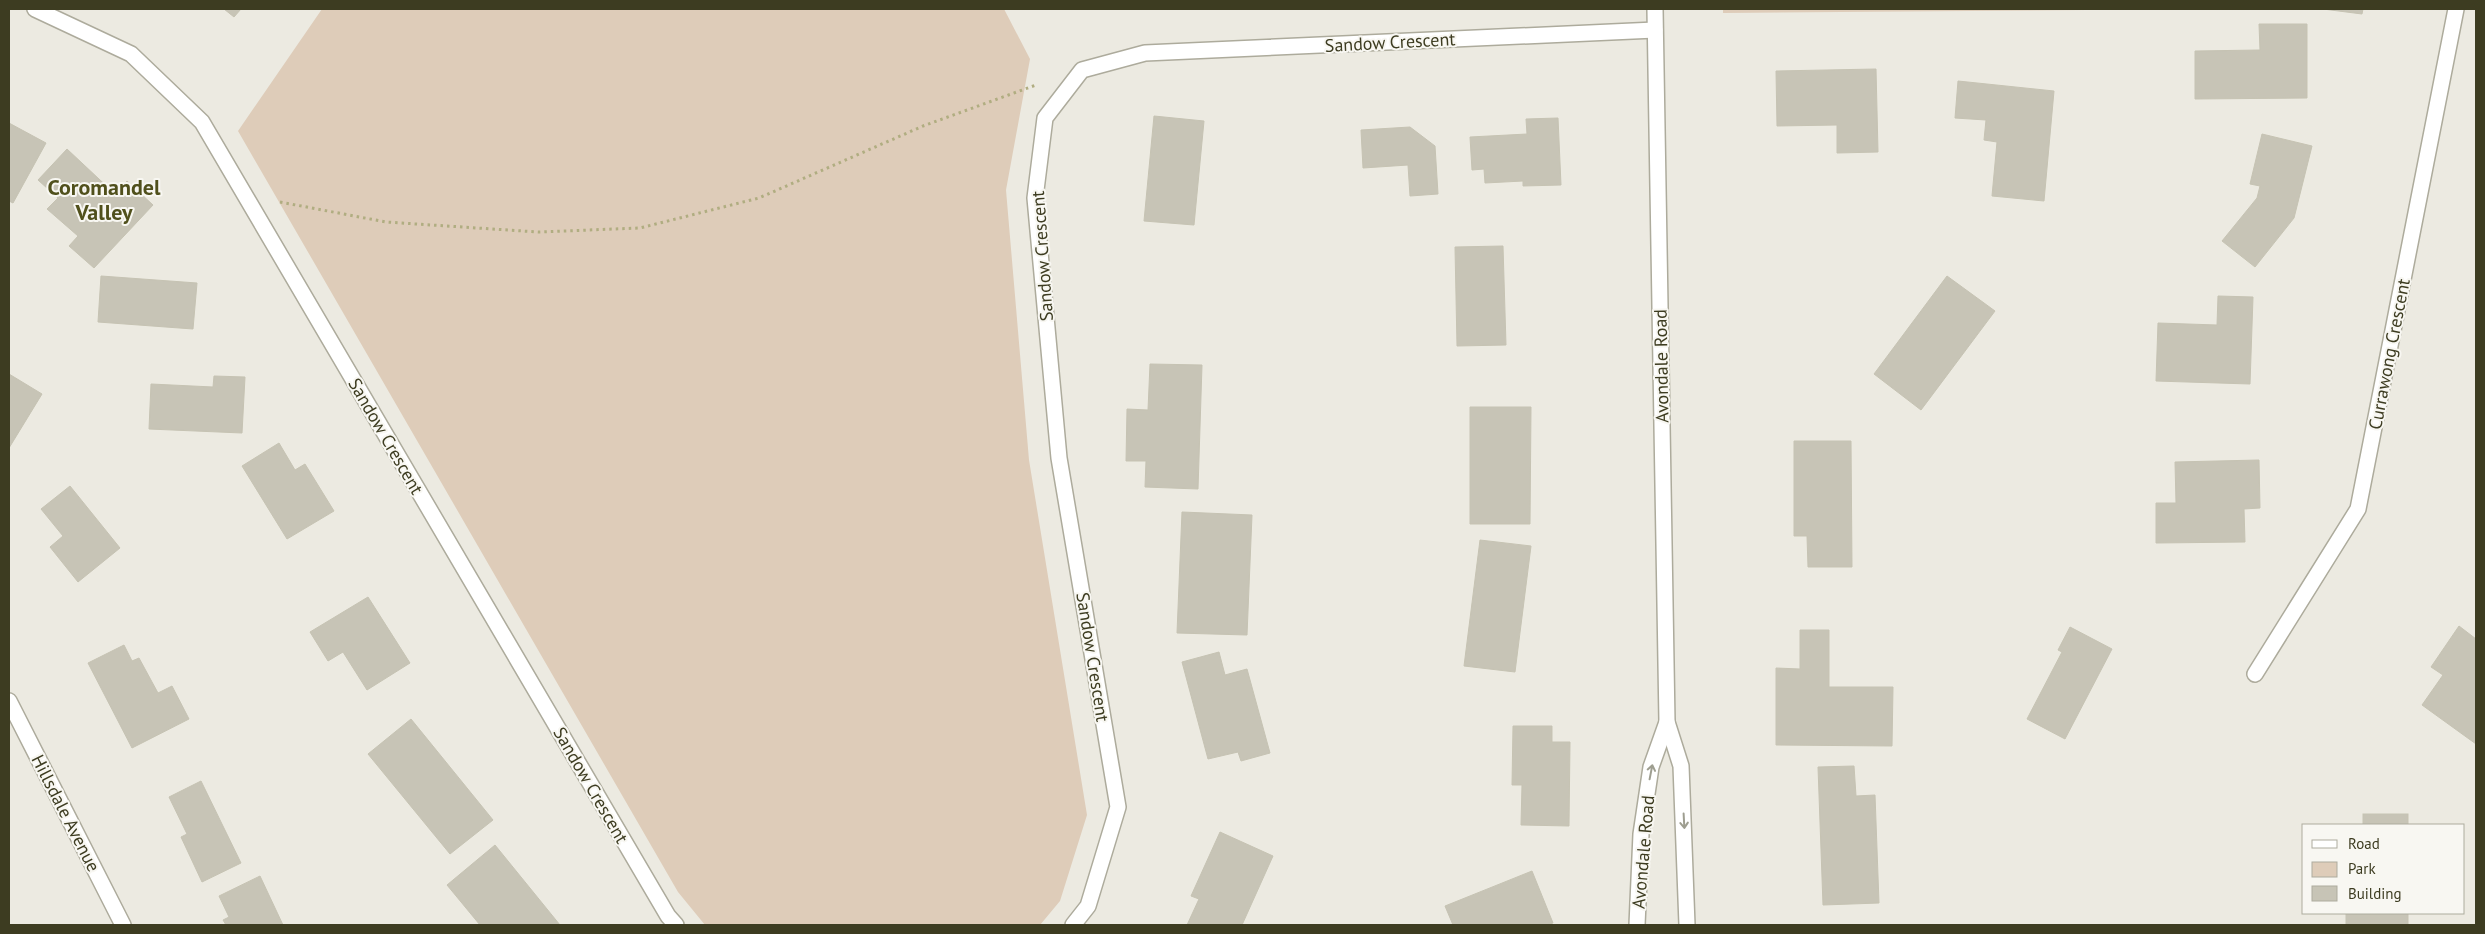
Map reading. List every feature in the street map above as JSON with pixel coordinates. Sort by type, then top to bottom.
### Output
[{"type":"street","name":"Sandow Crescent","points":[[35,9],[131,54],[202,122],[668,916],[676,925]]},
{"type":"street","name":"Avondale Road","points":[[1655,9],[1667,722],[1681,766],[1687,925]]},
{"type":"street","name":"Currawong Crescent","points":[[2255,674],[2358,509],[2456,9]]},
{"type":"street","name":"Sandow Crescent","points":[[1073,925],[1088,906],[1118,807],[1059,458],[1034,198],[1045,118],[1082,70],[1145,53],[1655,30]]},
{"type":"street","name":"Hillsdale Avenue","points":[[9,701],[123,925]]},
{"type":"street","name":"Avondale Road","points":[[1637,925],[1640,834],[1651,767],[1667,722]]},
{"type":"path","points":[[245,196],[386,222],[538,232],[640,228],[759,198],[923,126],[1038,84]]},
{"type":"green space","points":[[322,9],[1004,9],[1030,59],[1006,190],[1029,460],[1087,815],[1060,901],[1040,925],[705,925],[678,892],[238,131]]},
{"type":"green space","points":[[1723,9],[2087,9],[2087,10],[1723,13]]},
{"type":"building","points":[[224,9],[241,9],[234,17]]},
{"type":"building","points":[[2323,9],[2363,9],[2362,14]]},
{"type":"building","points":[[2259,24],[2307,24],[2307,98],[2195,99],[2195,51],[2260,50]]},
{"type":"building","points":[[1876,69],[1878,152],[1837,153],[1837,125],[1777,126],[1776,71]]},
{"type":"building","points":[[1958,81],[2054,91],[2044,201],[1992,196],[1997,142],[1984,140],[1986,120],[1955,118]]},
{"type":"building","points":[[1154,116],[1204,121],[1194,225],[1144,221]]},
{"type":"building","points":[[1558,118],[1561,185],[1523,186],[1523,181],[1485,183],[1484,169],[1472,170],[1470,137],[1527,134],[1526,119]]},
{"type":"building","points":[[9,123],[46,143],[13,203],[9,201]]},
{"type":"building","points":[[1410,127],[1435,146],[1438,194],[1410,196],[1408,165],[1363,168],[1361,130]]},
{"type":"building","points":[[2262,134],[2312,146],[2294,218],[2255,267],[2222,241],[2257,198],[2260,186],[2250,184]]},
{"type":"building","points":[[67,149],[115,194],[127,181],[153,205],[94,268],[69,246],[78,236],[47,209],[58,198],[38,180]]},
{"type":"building","points":[[1503,246],[1506,345],[1457,346],[1455,247]]},
{"type":"building","points":[[101,276],[197,283],[193,329],[98,322]]},
{"type":"building","points":[[1947,276],[1995,311],[1921,410],[1874,374]]},
{"type":"building","points":[[2218,296],[2253,297],[2250,384],[2156,381],[2158,323],[2217,325]]},
{"type":"building","points":[[1150,364],[1202,365],[1198,489],[1145,487],[1146,461],[1126,461],[1127,409],[1148,410]]},
{"type":"building","points":[[9,374],[42,394],[9,448]]},
{"type":"building","points":[[214,376],[245,377],[242,433],[149,429],[151,384],[213,387]]},
{"type":"building","points":[[1470,407],[1531,407],[1530,524],[1470,524]]},
{"type":"building","points":[[1794,441],[1851,441],[1852,567],[1808,567],[1807,536],[1794,536]]},
{"type":"building","points":[[279,443],[295,470],[305,464],[334,511],[287,539],[242,466]]},
{"type":"building","points":[[2259,460],[2260,508],[2244,509],[2245,542],[2156,543],[2156,503],[2176,503],[2175,462]]},
{"type":"building","points":[[70,486],[120,548],[78,582],[50,547],[63,536],[41,509]]},
{"type":"building","points":[[1182,512],[1252,515],[1247,635],[1177,633]]},
{"type":"building","points":[[1480,540],[1531,546],[1515,672],[1464,666]]},
{"type":"building","points":[[368,597],[410,663],[367,690],[343,652],[328,661],[310,632]]},
{"type":"building","points":[[2459,626],[2476,639],[2476,744],[2422,705],[2443,675],[2431,667]]},
{"type":"building","points":[[2070,627],[2112,649],[2065,739],[2027,719],[2062,652],[2058,650]]},
{"type":"building","points":[[1800,630],[1829,630],[1829,687],[1893,687],[1892,746],[1776,745],[1776,668],[1800,669]]},
{"type":"building","points":[[124,645],[132,661],[139,658],[158,693],[172,686],[189,719],[132,748],[88,663]]},
{"type":"building","points":[[1219,652],[1225,675],[1247,669],[1270,753],[1241,761],[1238,752],[1208,759],[1182,662]]},
{"type":"building","points":[[411,719],[493,820],[450,854],[368,754]]},
{"type":"building","points":[[1513,726],[1552,726],[1552,742],[1570,742],[1569,826],[1521,825],[1522,785],[1512,785]]},
{"type":"building","points":[[1854,766],[1856,796],[1875,795],[1879,903],[1823,905],[1818,767]]},
{"type":"building","points":[[201,781],[241,863],[202,882],[181,837],[187,834],[169,797]]},
{"type":"building","points":[[2363,814],[2408,814],[2408,824],[2363,824]]},
{"type":"building","points":[[1220,832],[1273,856],[1242,925],[1187,925],[1199,899],[1191,896]]},
{"type":"building","points":[[495,845],[560,925],[480,925],[447,885]]},
{"type":"building","points":[[1532,871],[1553,923],[1546,925],[1453,925],[1445,906]]},
{"type":"building","points":[[260,876],[283,925],[226,925],[223,920],[229,917],[219,896]]},
{"type":"building","points":[[2346,914],[2408,914],[2408,925],[2346,925]]},
{"type":"district","name":"Coromandel Valley","points":[[104,200]]}]
